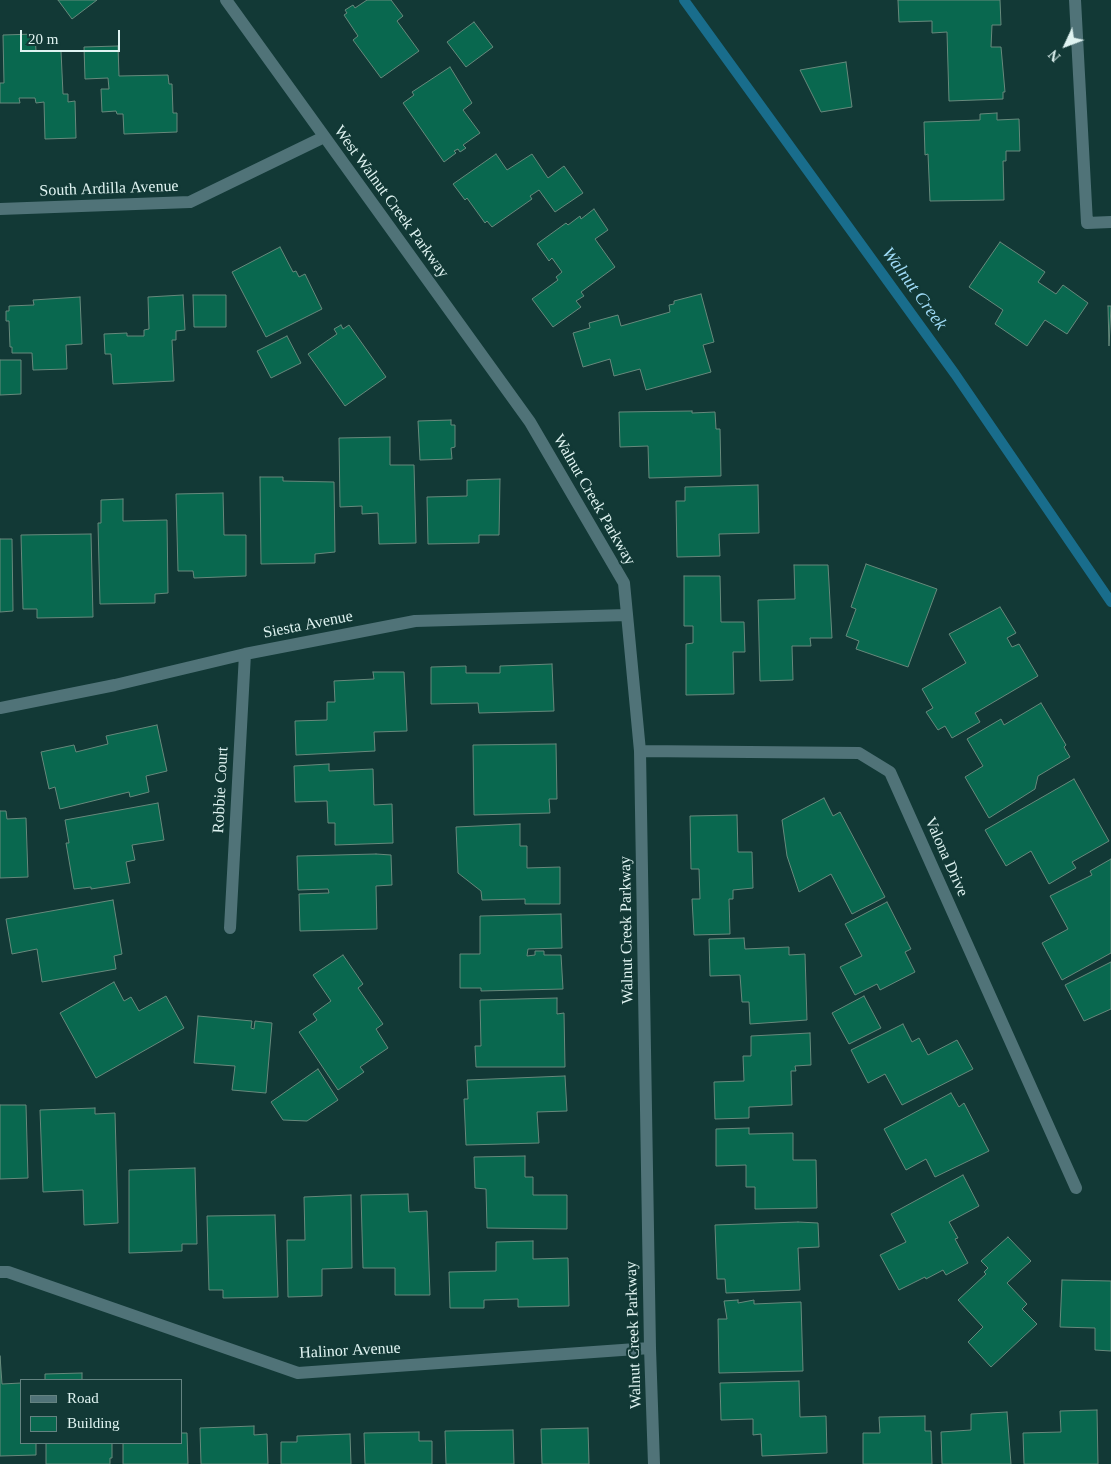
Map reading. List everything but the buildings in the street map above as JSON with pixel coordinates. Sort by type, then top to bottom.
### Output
[{"type":"street","name":"West Walnut Creek Parkway","points":[[226,0],[530,422]]},
{"type":"street","points":[[1075,0],[1087,222],[1111,222]]},
{"type":"street","name":"South Ardilla Avenue","points":[[0,209],[190,202],[324,137]]},
{"type":"street","name":"Walnut Creek Parkway","points":[[530,422],[624,583],[640,751],[650,1348],[654,1464]]},
{"type":"street","name":"Siesta Avenue","points":[[0,708],[115,685],[245,654],[415,621],[627,615]]},
{"type":"street","name":"Robbie Court","points":[[230,928],[245,654]]},
{"type":"street","name":"Valona Drive","points":[[640,751],[860,752],[890,772],[1076,1188]]},
{"type":"street","name":"Halinor Avenue","points":[[4,1272],[298,1372],[650,1348]]},
{"type":"waterway","name":"Walnut Creek","points":[[684,0],[955,374],[1111,602]]}]
